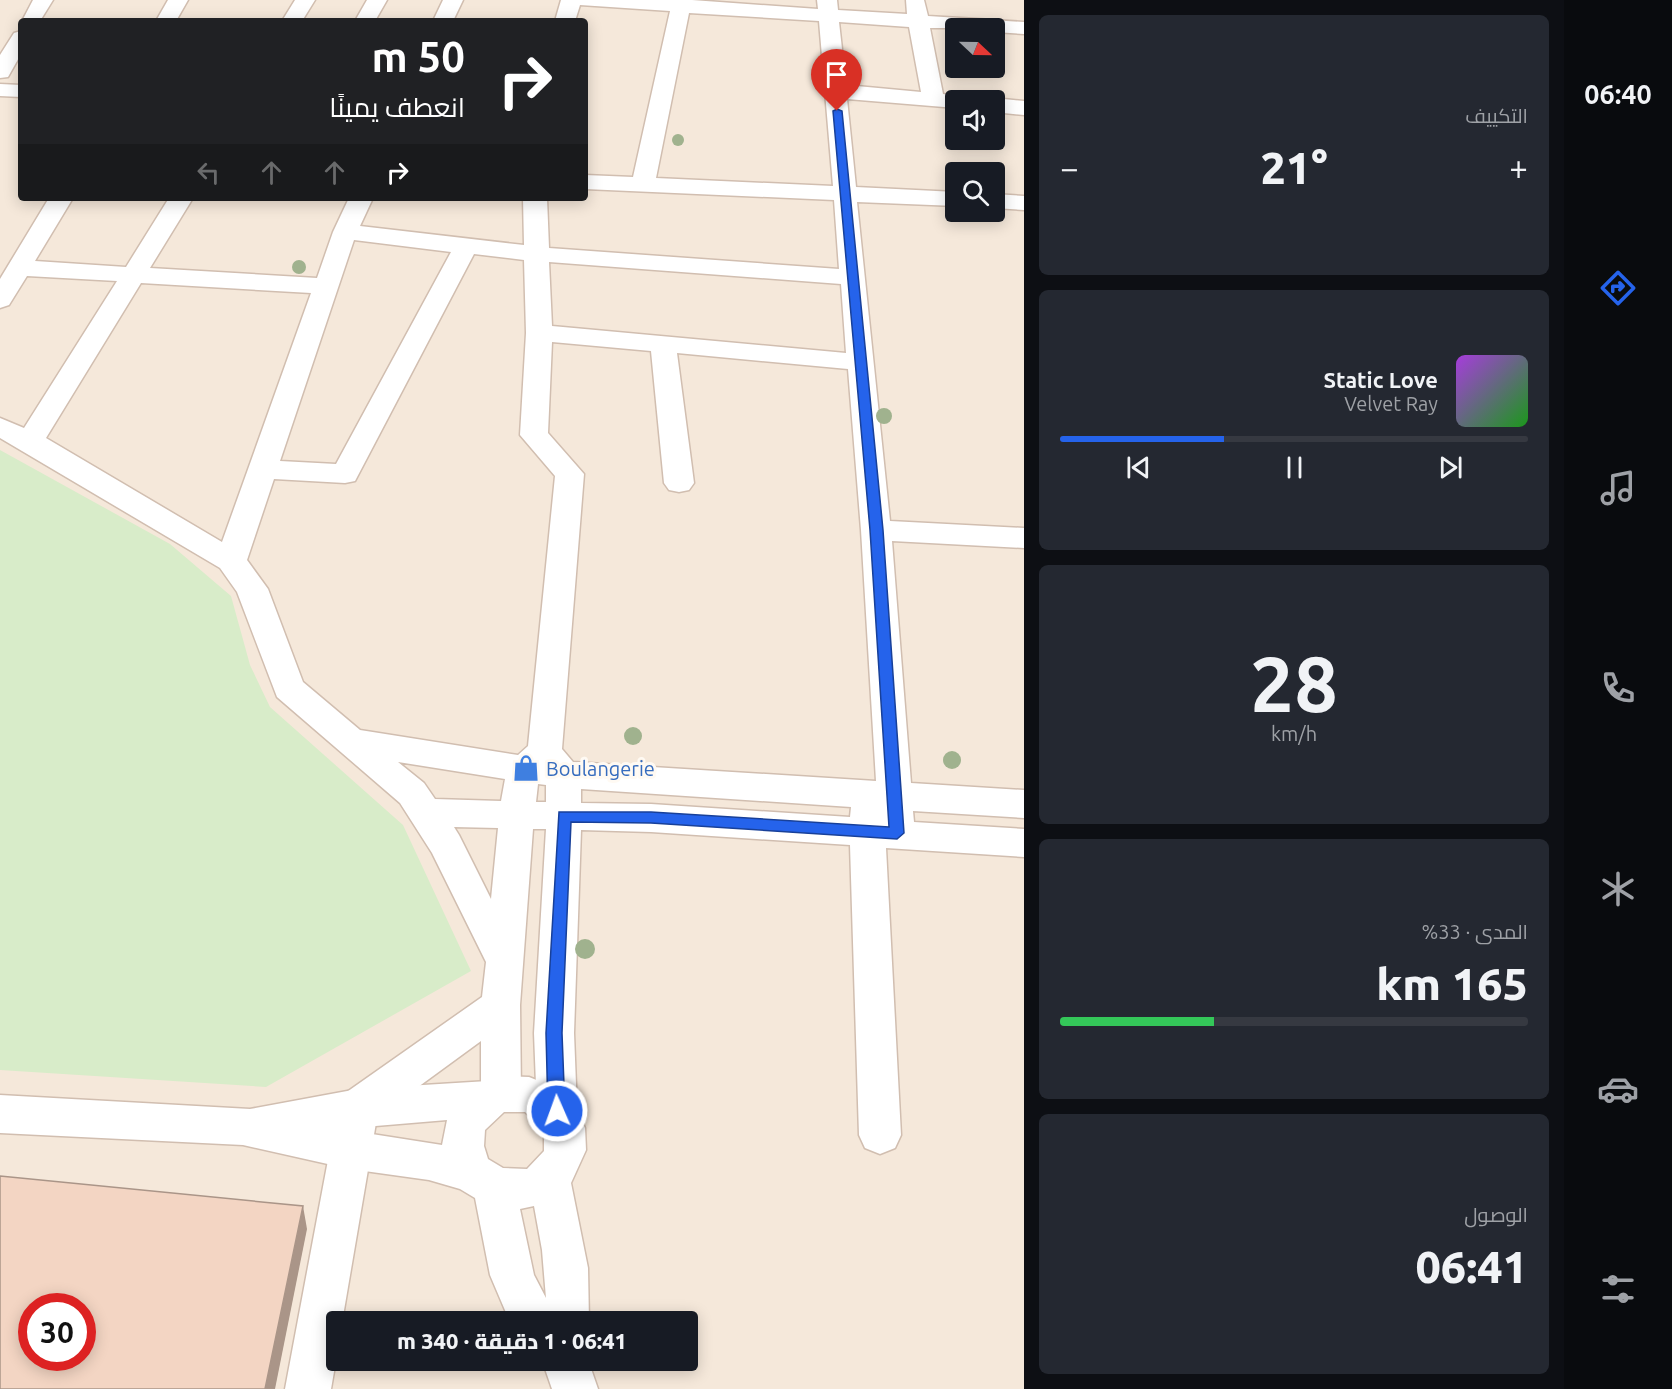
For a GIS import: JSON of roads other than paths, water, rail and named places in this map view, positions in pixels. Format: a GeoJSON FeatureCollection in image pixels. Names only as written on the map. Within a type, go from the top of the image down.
{"type":"FeatureCollection","features":[{"type":"Feature","properties":{"kind":"street"},"geometry":{"type":"LineString","coordinates":[[32,18],[43,0]]}},
{"type":"Feature","properties":{"kind":"street"},"geometry":{"type":"LineString","coordinates":[[168,18],[178,0]]}},
{"type":"Feature","properties":{"kind":"street"},"geometry":{"type":"LineString","coordinates":[[294,18],[305,0]]}},
{"type":"Feature","properties":{"kind":"street"},"geometry":{"type":"LineString","coordinates":[[367,18],[377,0]]}},
{"type":"Feature","properties":{"kind":"street"},"geometry":{"type":"LineString","coordinates":[[444,18],[453,0]]}},
{"type":"Feature","properties":{"kind":"street"},"geometry":{"type":"LineString","coordinates":[[556,0],[561,0]]}},
{"type":"Feature","properties":{"kind":"street"},"geometry":{"type":"LineString","coordinates":[[566,18],[571,0]]}},
{"type":"Feature","properties":{"kind":"street"},"geometry":{"type":"LineString","coordinates":[[585,0],[827,8],[918,21],[1024,28]]}},
{"type":"Feature","properties":{"kind":"street"},"geometry":{"type":"LineString","coordinates":[[915,0],[933,100]]}},
{"type":"Feature","properties":{"kind":"street"},"geometry":{"type":"LineString","coordinates":[[643,184],[682,3]]}},
{"type":"Feature","properties":{"kind":"street"},"geometry":{"type":"LineString","coordinates":[[827,8],[876,530],[882,832],[880,1135]]}},
{"type":"Feature","properties":{"kind":"street"},"geometry":{"type":"LineString","coordinates":[[0,72],[18,42]]}},
{"type":"Feature","properties":{"kind":"street"},"geometry":{"type":"LineString","coordinates":[[0,90],[18,91]]}},
{"type":"Feature","properties":{"kind":"street"},"geometry":{"type":"LineString","coordinates":[[835,91],[945,101]]}},
{"type":"Feature","properties":{"kind":"street"},"geometry":{"type":"LineString","coordinates":[[1005,106],[1024,108]]}},
{"type":"Feature","properties":{"kind":"street"},"geometry":{"type":"LineString","coordinates":[[588,182],[945,199]]}},
{"type":"Feature","properties":{"kind":"street"},"geometry":{"type":"LineString","coordinates":[[0,300],[59,201]]}},
{"type":"Feature","properties":{"kind":"street"},"geometry":{"type":"LineString","coordinates":[[30,441],[180,201]]}},
{"type":"Feature","properties":{"kind":"street"},"geometry":{"type":"LineString","coordinates":[[231,561],[345,232],[360,201]]}},
{"type":"Feature","properties":{"kind":"street"},"geometry":{"type":"LineString","coordinates":[[528,1311],[508,1262],[483,1180],[461,1146],[467,1118],[495,1096],[517,814],[544,765],[570,474],[534,435],[539,333],[535,201]]}},
{"type":"Feature","properties":{"kind":"street"},"geometry":{"type":"LineString","coordinates":[[1005,201],[1024,202]]}},
{"type":"Feature","properties":{"kind":"street"},"geometry":{"type":"LineString","coordinates":[[345,232],[537,254],[852,277]]}},
{"type":"Feature","properties":{"kind":"street"},"geometry":{"type":"LineString","coordinates":[[263,469],[345,474],[466,246]]}},
{"type":"Feature","properties":{"kind":"street"},"geometry":{"type":"LineString","coordinates":[[20,268],[326,286]]}},
{"type":"Feature","properties":{"kind":"street"},"geometry":{"type":"LineString","coordinates":[[539,333],[860,362]]}},
{"type":"Feature","properties":{"kind":"street"},"geometry":{"type":"LineString","coordinates":[[663,344],[679,483]]}},
{"type":"Feature","properties":{"kind":"street"},"geometry":{"type":"LineString","coordinates":[[0,427],[30,441],[231,561],[252,589],[289,689],[347,741],[412,793],[446,845],[504,961]]}},
{"type":"Feature","properties":{"kind":"street"},"geometry":{"type":"LineString","coordinates":[[876,530],[1024,538]]}},
{"type":"Feature","properties":{"kind":"street"},"geometry":{"type":"LineString","coordinates":[[347,741],[544,765],[1024,804]]}},
{"type":"Feature","properties":{"kind":"street"},"geometry":{"type":"LineString","coordinates":[[0,1114],[243,1126],[350,1150],[429,1161],[483,1180],[525,1190],[549,1179],[565,1159],[568,1133],[557,1111],[554,1033],[564,816],[544,765]]}},
{"type":"Feature","properties":{"kind":"street"},"geometry":{"type":"LineString","coordinates":[[425,813],[651,818],[1024,843]]}},
{"type":"Feature","properties":{"kind":"street"},"geometry":{"type":"LineString","coordinates":[[308,1389],[358,1107],[501,1005]]}},
{"type":"Feature","properties":{"kind":"street"},"geometry":{"type":"LineString","coordinates":[[243,1126],[358,1107],[495,1096],[532,1095],[557,1111]]}},
{"type":"Feature","properties":{"kind":"street"},"geometry":{"type":"LineString","coordinates":[[549,1179],[564,1255],[568,1311]]}},
{"type":"Feature","properties":{"kind":"street"},"geometry":{"type":"LineString","coordinates":[[569,1371],[575,1389]]}},
{"type":"Feature","properties":{"kind":"place","name":"Boulangerie"},"geometry":{"type":"Point","coordinates":[526,768]}}]}
